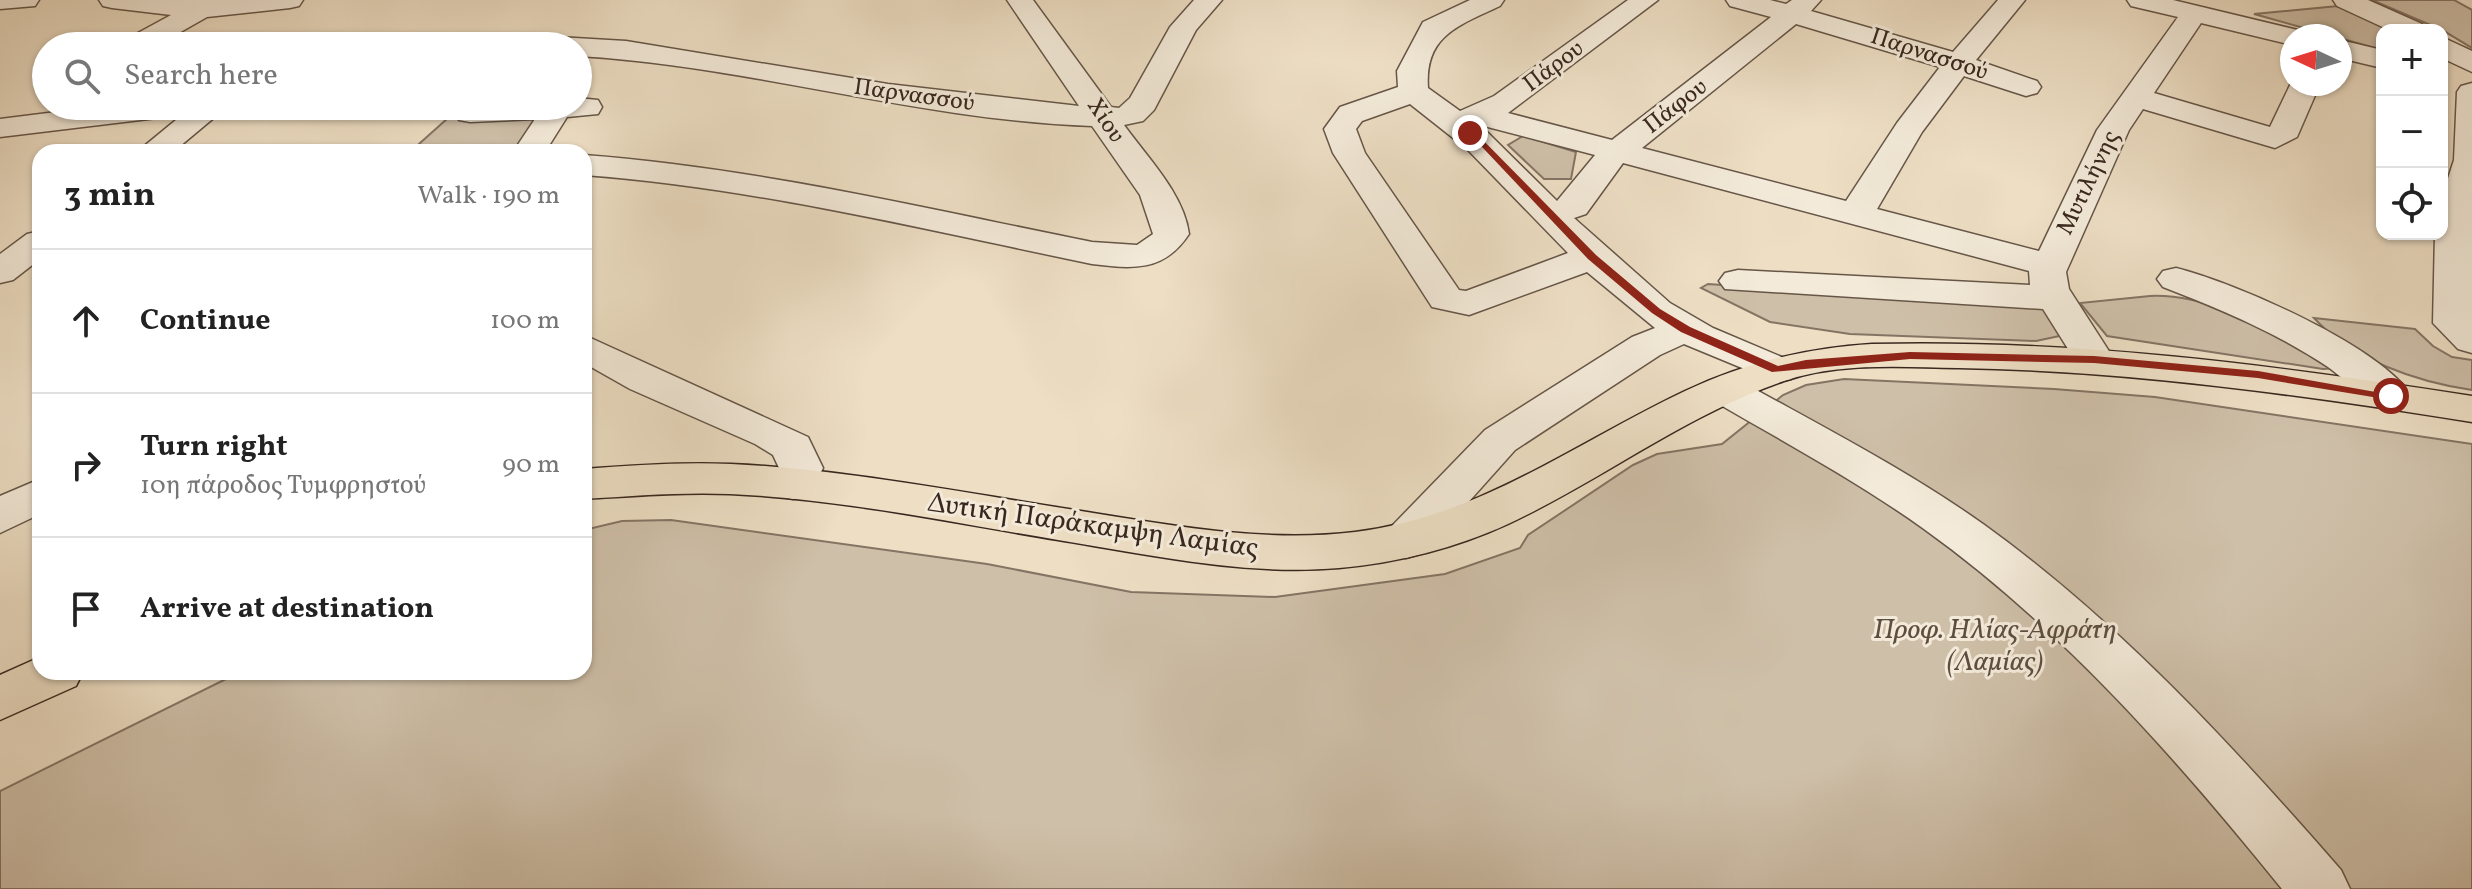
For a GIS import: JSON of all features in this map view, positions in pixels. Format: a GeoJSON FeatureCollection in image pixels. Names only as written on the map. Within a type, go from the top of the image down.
{"type":"FeatureCollection","features":[{"type":"Feature","properties":{"kind":"main road","name":"Δυτική Παράκαμψη Λαμίας"},"geometry":{"type":"LineString","coordinates":[[592,484],[693,478],[793,484],[1246,550],[1338,551],[1406,541],[1490,514],[1666,418],[1776,370],[1806,364],[1910,355],[2094,359],[2258,375],[2472,409]]}},
{"type":"Feature","properties":{"kind":"main road"},"geometry":{"type":"LineString","coordinates":[[0,699],[40,680]]}},
{"type":"Feature","properties":{"kind":"street"},"geometry":{"type":"LineString","coordinates":[[0,1],[26,0]]}},
{"type":"Feature","properties":{"kind":"street"},"geometry":{"type":"LineString","coordinates":[[112,0],[200,10],[284,1]]}},
{"type":"Feature","properties":{"kind":"street","name":"Χίου"},"geometry":{"type":"LineString","coordinates":[[592,166],[674,172],[757,185],[1092,253],[1138,256],[1164,247],[1171,234],[1165,210],[1020,0]]}},
{"type":"Feature","properties":{"kind":"street","name":"Παρνασσού"},"geometry":{"type":"LineString","coordinates":[[592,47],[888,93],[1101,118],[1125,116],[1139,108],[1184,27],[1209,0]]}},
{"type":"Feature","properties":{"kind":"street"},"geometry":{"type":"LineString","coordinates":[[1413,92],[1412,71],[1433,28],[1491,0]]}},
{"type":"Feature","properties":{"kind":"street","name":"Πάρου"},"geometry":{"type":"LineString","coordinates":[[1468,118],[1505,103],[1645,0]]}},
{"type":"Feature","properties":{"kind":"street","name":"Παρνασσού"},"geometry":{"type":"LineString","coordinates":[[1739,0],[1799,7],[2026,87]]}},
{"type":"Feature","properties":{"kind":"street"},"geometry":{"type":"LineString","coordinates":[[1856,215],[1899,144],[2012,0]]}},
{"type":"Feature","properties":{"kind":"street"},"geometry":{"type":"LineString","coordinates":[[2140,0],[2280,34]]}},
{"type":"Feature","properties":{"kind":"street"},"geometry":{"type":"LineString","coordinates":[[2346,0],[2399,24]]}},
{"type":"Feature","properties":{"kind":"street","name":"Πάφου"},"geometry":{"type":"LineString","coordinates":[[1550,215],[1574,207],[1618,151],[1726,69],[1799,7]]}},
{"type":"Feature","properties":{"kind":"street"},"geometry":{"type":"LineString","coordinates":[[160,32],[200,10]]}},
{"type":"Feature","properties":{"kind":"street","name":"Μυτιλήνης"},"geometry":{"type":"LineString","coordinates":[[2052,282],[2113,130],[2194,14]]}},
{"type":"Feature","properties":{"kind":"street"},"geometry":{"type":"LineString","coordinates":[[592,65],[603,47]]}},
{"type":"Feature","properties":{"kind":"street"},"geometry":{"type":"LineString","coordinates":[[2352,52],[2376,58]]}},
{"type":"Feature","properties":{"kind":"street"},"geometry":{"type":"LineString","coordinates":[[1592,257],[1469,303],[1446,299],[1349,153],[1340,129],[1351,114],[1413,92],[1468,118],[1618,151],[1856,215],[2052,282],[2094,359]]}},
{"type":"Feature","properties":{"kind":"street"},"geometry":{"type":"LineString","coordinates":[[2472,92],[2470,160],[2453,218],[2452,274],[2453,323],[2472,341]]}},
{"type":"Feature","properties":{"kind":"street"},"geometry":{"type":"LineString","coordinates":[[2136,97],[2275,138],[2286,130],[2300,96]]}},
{"type":"Feature","properties":{"kind":"street"},"geometry":{"type":"LineString","coordinates":[[0,125],[32,105]]}},
{"type":"Feature","properties":{"kind":"street"},"geometry":{"type":"LineString","coordinates":[[1468,118],[1550,215],[1592,257],[1656,311],[1685,329],[1776,370]]}},
{"type":"Feature","properties":{"kind":"street"},"geometry":{"type":"LineString","coordinates":[[0,125],[47,120]]}},
{"type":"Feature","properties":{"kind":"street"},"geometry":{"type":"LineString","coordinates":[[163,144],[195,120]]}},
{"type":"Feature","properties":{"kind":"street"},"geometry":{"type":"LineString","coordinates":[[535,144],[554,120]]}},
{"type":"Feature","properties":{"kind":"street"},"geometry":{"type":"LineString","coordinates":[[0,272],[32,248]]}},
{"type":"Feature","properties":{"kind":"street"},"geometry":{"type":"LineString","coordinates":[[2176,279],[2279,320],[2327,346],[2391,396]]}},
{"type":"Feature","properties":{"kind":"street"},"geometry":{"type":"LineString","coordinates":[[1738,281],[1972,291],[2052,282]]}},
{"type":"Feature","properties":{"kind":"street"},"geometry":{"type":"LineString","coordinates":[[1406,541],[1459,480],[1500,440],[1646,346],[1685,329]]}},
{"type":"Feature","properties":{"kind":"street"},"geometry":{"type":"LineString","coordinates":[[592,351],[645,380],[756,427],[792,447],[801,468],[793,484]]}},
{"type":"Feature","properties":{"kind":"street"},"geometry":{"type":"LineString","coordinates":[[1727,391],[1896,486],[1969,538],[2043,598],[2249,805],[2319,889]]}},
{"type":"Feature","properties":{"kind":"street"},"geometry":{"type":"LineString","coordinates":[[0,517],[32,499]]}},
{"type":"Feature","properties":{"kind":"green space"},"geometry":{"type":"Polygon","coordinates":[[[2372,0],[2454,0],[2472,10],[2472,48],[2448,34],[2448,24],[2428,24],[2372,0]]]}},
{"type":"Feature","properties":{"kind":"green space"},"geometry":{"type":"Polygon","coordinates":[[[2338,6],[2378,24],[2376,48],[2352,42],[2352,24],[2290,24],[2254,14],[2338,6]]]}},
{"type":"Feature","properties":{"kind":"green space"},"geometry":{"type":"Polygon","coordinates":[[[446,120],[541,120],[525,144],[419,144],[446,120]]]}},
{"type":"Feature","properties":{"kind":"green space"},"geometry":{"type":"Polygon","coordinates":[[[1523,136],[1576,152],[1571,179],[1544,179],[1508,145],[1523,136]]]}},
{"type":"Feature","properties":{"kind":"green space"},"geometry":{"type":"Polygon","coordinates":[[[1708,284],[2047,308],[2064,335],[2036,341],[1850,334],[1770,322],[1701,288],[1708,284]]]}},
{"type":"Feature","properties":{"kind":"green space"},"geometry":{"type":"Polygon","coordinates":[[[2150,296],[2175,297],[2224,310],[2271,331],[2339,368],[2323,369],[2107,336],[2080,303],[2150,296]]]}},
{"type":"Feature","properties":{"kind":"green space"},"geometry":{"type":"Polygon","coordinates":[[[2314,318],[2415,329],[2433,346],[2452,357],[2472,360],[2472,390],[2429,381],[2387,367],[2347,346],[2314,318]]]}},
{"type":"Feature","properties":{"kind":"green space","name":"Προφ. Ηλίας-Αφράτη (Λαμίας)"},"geometry":{"type":"Polygon","coordinates":[[[1844,379],[2155,397],[2472,444],[2472,889],[0,889],[0,791],[224,680],[592,680],[592,528],[622,521],[671,520],[987,564],[1131,592],[1275,597],[1445,574],[1520,548],[1528,535],[1633,465],[1657,454],[1722,444],[1783,395],[1806,385],[1844,379]]]}},
{"type":"Feature","properties":{"kind":"route"},"geometry":{"type":"LineString","coordinates":[[1470,133],[1592,257],[1656,311],[1685,329],[1776,370],[1845,359],[1910,355],[2094,359],[2258,375],[2391,396]]}}]}
